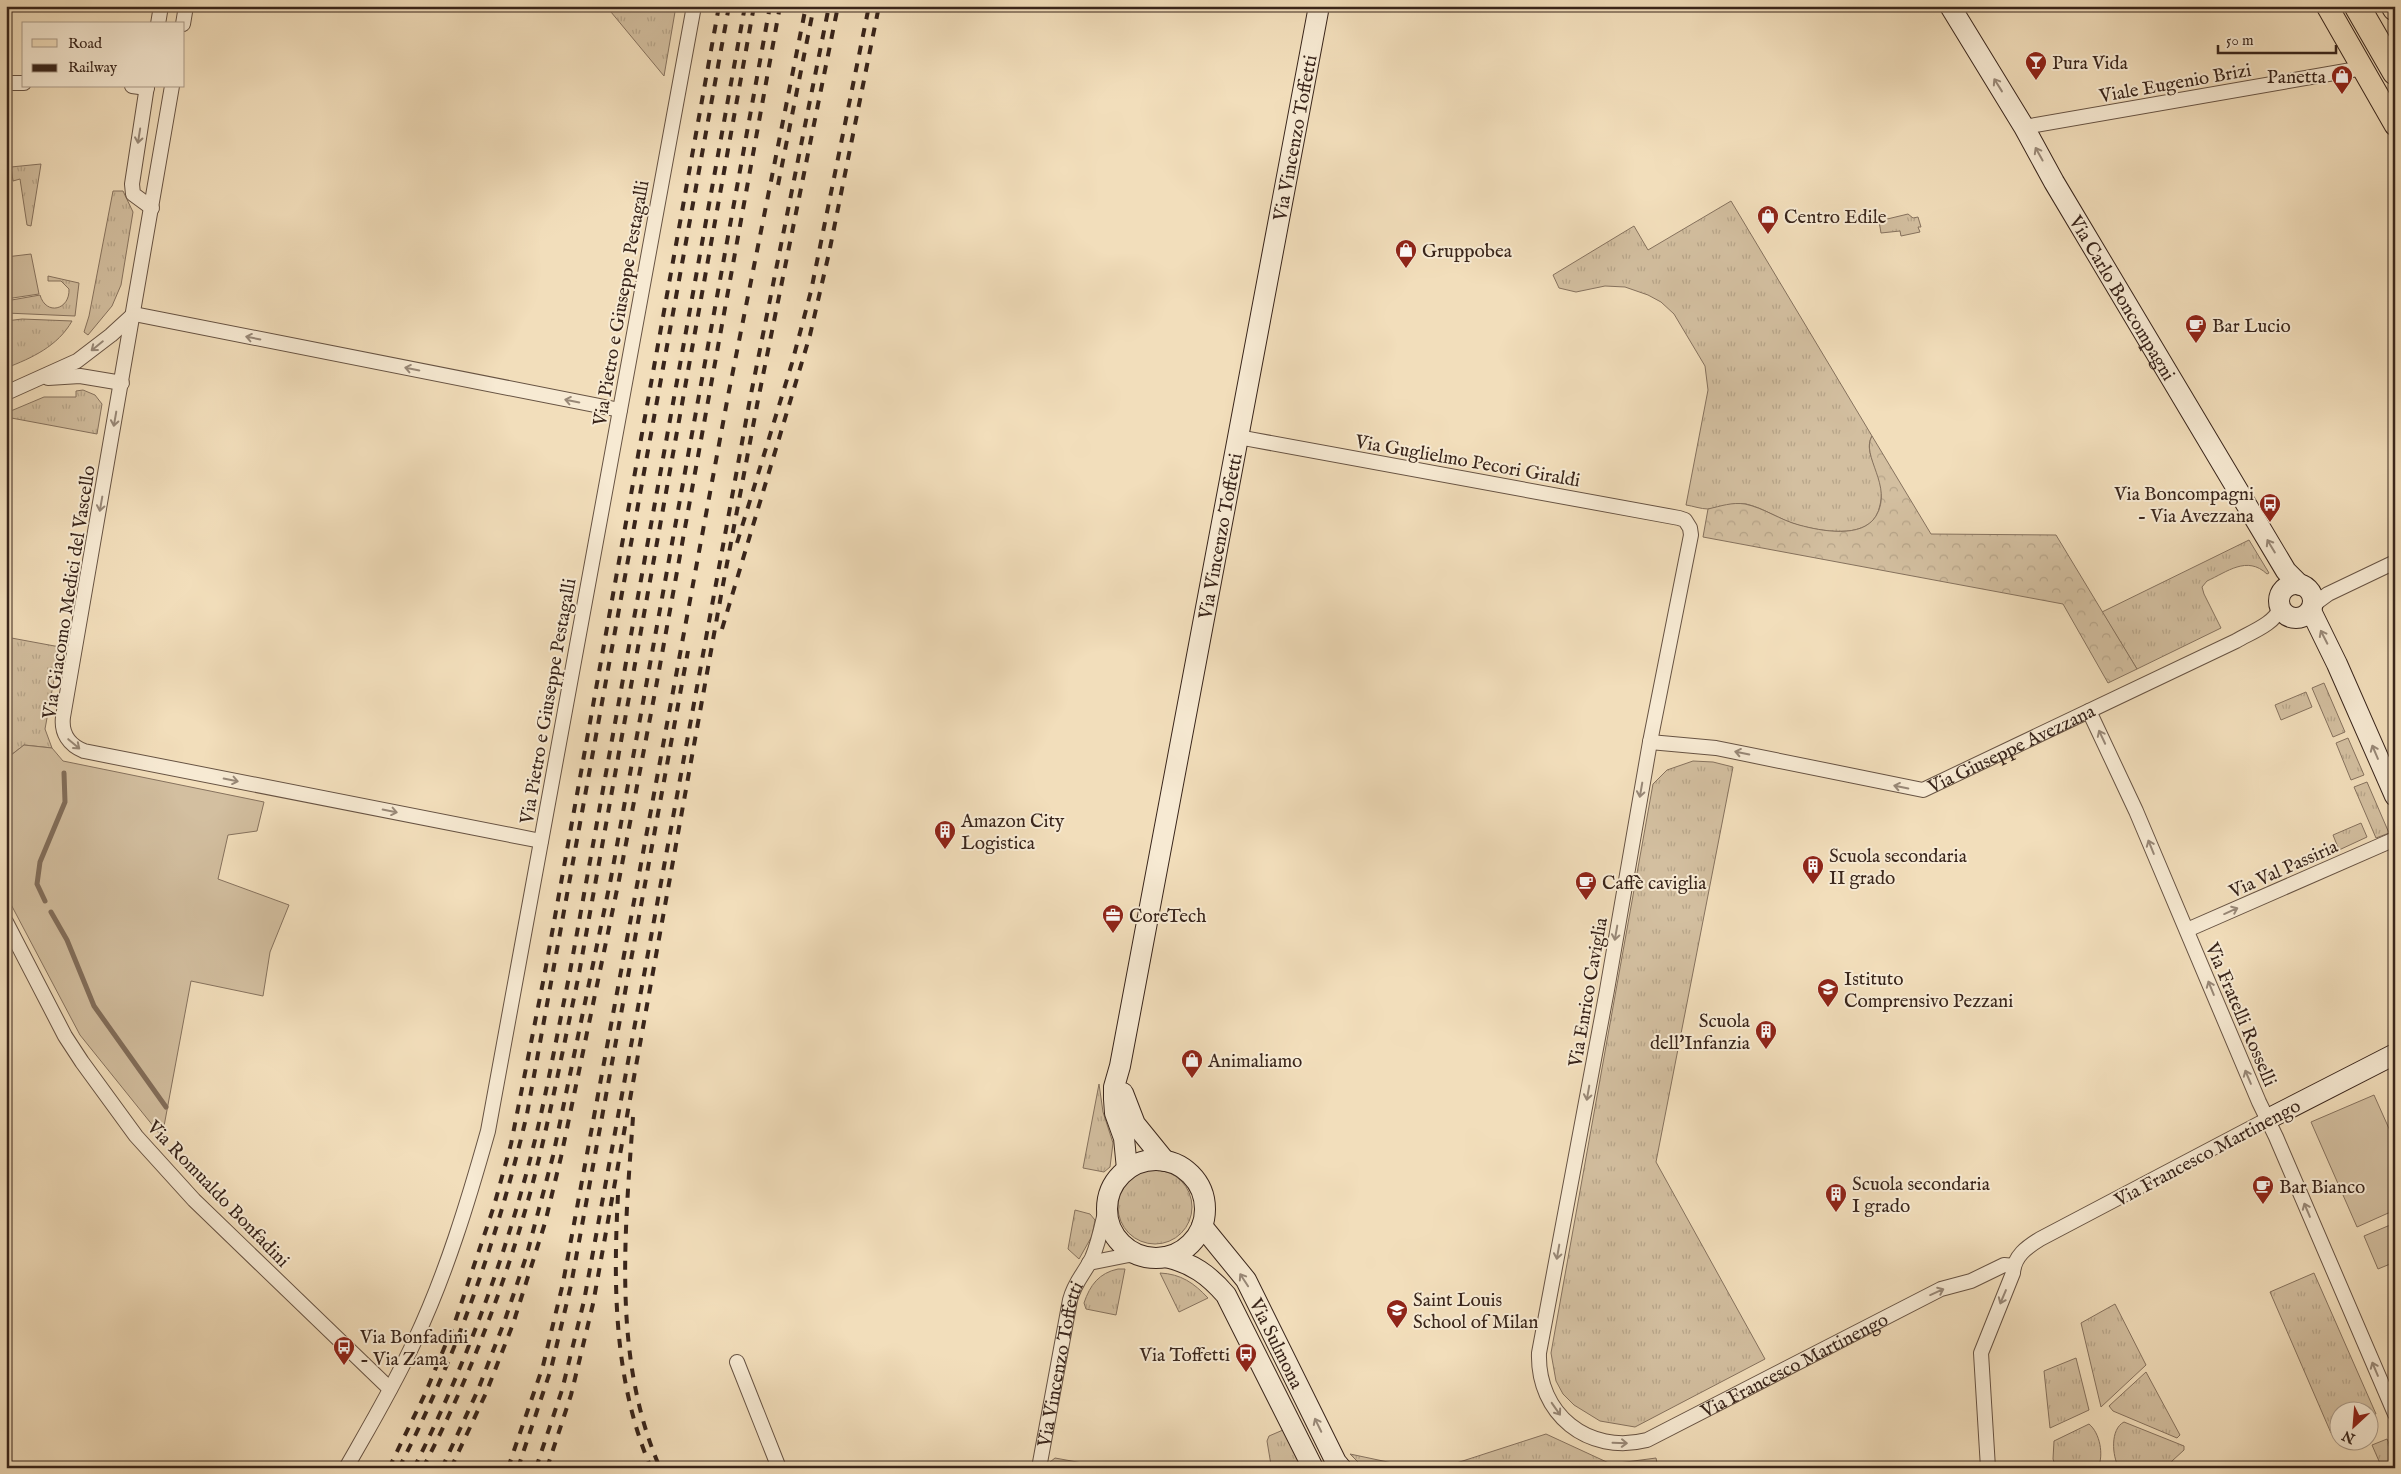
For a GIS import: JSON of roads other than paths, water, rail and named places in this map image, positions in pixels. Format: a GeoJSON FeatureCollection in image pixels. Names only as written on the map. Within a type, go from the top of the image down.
{"type":"FeatureCollection","features":[{"type":"Feature","properties":{"kind":"highway"},"geometry":{"type":"LineString","coordinates":[[2357,6],[2395,72]]}},
{"type":"Feature","properties":{"kind":"main road"},"geometry":{"type":"LineString","coordinates":[[2327,6],[2395,125]]}},
{"type":"Feature","properties":{"kind":"street"},"geometry":{"type":"LineString","coordinates":[[158,22],[161,6]]}},
{"type":"Feature","properties":{"kind":"street"},"geometry":{"type":"LineString","coordinates":[[183,22],[186,6]]}},
{"type":"Feature","properties":{"kind":"street","name":"Via Pietro e Giuseppe Pestagalli"},"geometry":{"type":"LineString","coordinates":[[346,1468],[390,1389],[430,1305],[473,1184],[485,1140],[694,6]]}},
{"type":"Feature","properties":{"kind":"street","name":"Via Vincenzo Toffetti"},"geometry":{"type":"LineString","coordinates":[[1127,1169],[1124,1138],[1115,1113],[1114,1087],[1120,1066],[1318,6]]}},
{"type":"Feature","properties":{"kind":"street","name":"Via Carlo Boncompagni"},"geometry":{"type":"LineString","coordinates":[[1950,6],[2024,127],[2054,182],[2286,571],[2312,598],[2337,664],[2395,796]]}},
{"type":"Feature","properties":{"kind":"street","name":"Viale Eugenio Brizi"},"geometry":{"type":"LineString","coordinates":[[2024,127],[2363,68]]}},
{"type":"Feature","properties":{"kind":"street"},"geometry":{"type":"LineString","coordinates":[[6,84],[22,83]]}},
{"type":"Feature","properties":{"kind":"street"},"geometry":{"type":"LineString","coordinates":[[147,88],[132,184],[133,194],[152,208]]}},
{"type":"Feature","properties":{"kind":"street","name":"Via Giacomo Medici del Vascello"},"geometry":{"type":"LineString","coordinates":[[172,88],[63,717],[63,728],[68,740],[84,751],[541,841]]}},
{"type":"Feature","properties":{"kind":"street"},"geometry":{"type":"LineString","coordinates":[[6,393],[40,379],[84,356],[134,314],[620,410]]}},
{"type":"Feature","properties":{"kind":"street"},"geometry":{"type":"LineString","coordinates":[[40,379],[80,376],[122,383]]}},
{"type":"Feature","properties":{"kind":"street","name":"Via Guglielmo Pecori Giraldi"},"geometry":{"type":"LineString","coordinates":[[1238,437],[1679,518],[1688,523]]}},
{"type":"Feature","properties":{"kind":"street","name":"Via Enrico Caviglia"},"geometry":{"type":"LineString","coordinates":[[1574,1428],[1564,1420],[1548,1398],[1542,1382],[1539,1353],[1650,742],[1691,535],[1688,523]]}},
{"type":"Feature","properties":{"kind":"street","name":"Via Giuseppe Avezzana"},"geometry":{"type":"LineString","coordinates":[[1650,742],[1716,748],[1923,790],[2227,645],[2279,616],[2298,619],[2312,598],[2395,562]]}},
{"type":"Feature","properties":{"kind":"street","name":"Via Giuseppe Avezzana"},"geometry":{"type":"LineString","coordinates":[[2279,616],[2279,599],[2282,591],[2292,584],[2312,598]]}},
{"type":"Feature","properties":{"kind":"street","name":"Via Fratelli Rosselli"},"geometry":{"type":"LineString","coordinates":[[2089,712],[2136,811],[2255,1094],[2268,1119],[2395,1414]]}},
{"type":"Feature","properties":{"kind":"street","name":"Via Val Passiria"},"geometry":{"type":"LineString","coordinates":[[2187,930],[2395,839]]}},
{"type":"Feature","properties":{"kind":"street","name":"Via Romualdo Bonfadini"},"geometry":{"type":"LineString","coordinates":[[6,922],[69,1043],[136,1136],[194,1200],[390,1389]]}},
{"type":"Feature","properties":{"kind":"street","name":"Via Francesco Martinengo"},"geometry":{"type":"LineString","coordinates":[[1574,1428],[1608,1443],[1623,1444],[1647,1440],[1941,1289],[1971,1281],[2004,1265],[2014,1266],[2021,1252],[2040,1239],[2395,1054]]}},
{"type":"Feature","properties":{"kind":"street","name":"Via Vincenzo Toffetti"},"geometry":{"type":"LineString","coordinates":[[1120,1066],[1123,1096],[1128,1112],[1144,1136],[1165,1161]]}},
{"type":"Feature","properties":{"kind":"street","name":"Via Vincenzo Toffetti"},"geometry":{"type":"LineString","coordinates":[[1039,1468],[1070,1300],[1077,1280],[1089,1263],[1097,1245],[1113,1184],[1127,1169],[1144,1161],[1165,1161],[1185,1169],[1199,1185],[1205,1202],[1202,1226],[1190,1245],[1178,1253],[1166,1257],[1151,1258],[1129,1255],[1089,1263]]}},
{"type":"Feature","properties":{"kind":"street"},"geometry":{"type":"LineString","coordinates":[[1106,1208],[1108,1220],[1115,1237],[1125,1248],[1139,1256]]}},
{"type":"Feature","properties":{"kind":"street","name":"Via Sulmona"},"geometry":{"type":"LineString","coordinates":[[1202,1226],[1246,1280],[1336,1462],[1341,1468]]}},
{"type":"Feature","properties":{"kind":"street","name":"Via Sulmona"},"geometry":{"type":"LineString","coordinates":[[1166,1257],[1182,1260],[1206,1274],[1226,1295],[1313,1468]]}},
{"type":"Feature","properties":{"kind":"street"},"geometry":{"type":"LineString","coordinates":[[1988,1468],[1981,1353],[2014,1273],[2014,1266]]}},
{"type":"Feature","properties":{"kind":"street"},"geometry":{"type":"LineString","coordinates":[[737,1362],[779,1468]]}},
{"type":"Feature","properties":{"kind":"waterway"},"geometry":{"type":"LineString","coordinates":[[45,901],[37,884],[40,862],[65,802],[64,773]]}},
{"type":"Feature","properties":{"kind":"waterway"},"geometry":{"type":"LineString","coordinates":[[51,912],[67,940],[94,1006],[166,1107]]}},
{"type":"Feature","properties":{"kind":"railway"},"geometry":{"type":"LineString","coordinates":[[389,1468],[425,1394],[455,1322],[494,1206],[511,1144],[545,972],[719,6]]}},
{"type":"Feature","properties":{"kind":"railway"},"geometry":{"type":"LineString","coordinates":[[399,1468],[439,1382],[474,1295],[503,1205],[527,1114],[729,6]]}},
{"type":"Feature","properties":{"kind":"railway"},"geometry":{"type":"LineString","coordinates":[[414,1468],[450,1391],[482,1311],[510,1230],[538,1127],[569,977],[745,6]]}},
{"type":"Feature","properties":{"kind":"railway"},"geometry":{"type":"LineString","coordinates":[[423,1468],[456,1400],[485,1330],[522,1222],[545,1135],[578,979],[754,6]]}},
{"type":"Feature","properties":{"kind":"railway"},"geometry":{"type":"LineString","coordinates":[[442,1468],[478,1390],[505,1320],[527,1254],[553,1156],[611,878],[770,6]]}},
{"type":"Feature","properties":{"kind":"railway"},"geometry":{"type":"LineString","coordinates":[[451,1468],[486,1393],[513,1324],[545,1223],[561,1157],[619,880],[656,687],[780,6]]}},
{"type":"Feature","properties":{"kind":"railway"},"geometry":{"type":"LineString","coordinates":[[508,1468],[543,1366],[563,1283],[728,396],[806,6]]}},
{"type":"Feature","properties":{"kind":"railway"},"geometry":{"type":"LineString","coordinates":[[778,185],[814,6]]}},
{"type":"Feature","properties":{"kind":"railway"},"geometry":{"type":"LineString","coordinates":[[536,1468],[562,1390],[584,1301],[750,399],[829,6]]}},
{"type":"Feature","properties":{"kind":"railway"},"geometry":{"type":"LineString","coordinates":[[547,1468],[571,1395],[593,1304],[722,590],[758,400],[838,6]]}},
{"type":"Feature","properties":{"kind":"railway"},"geometry":{"type":"LineString","coordinates":[[737,543],[792,363],[811,291],[869,6]]}},
{"type":"Feature","properties":{"kind":"railway"},"geometry":{"type":"LineString","coordinates":[[722,629],[810,335],[829,253],[879,6]]}},
{"type":"Feature","properties":{"kind":"railway"},"geometry":{"type":"LineString","coordinates":[[518,1468],[551,1369],[571,1285],[688,651]]}},
{"type":"Feature","properties":{"kind":"railway"},"geometry":{"type":"LineString","coordinates":[[633,1117],[625,1250],[628,1339],[634,1383],[645,1426],[660,1468]]}},
{"type":"Feature","properties":{"kind":"railway"},"geometry":{"type":"LineString","coordinates":[[618,1195],[616,1299],[623,1368],[639,1435],[651,1468]]}},
{"type":"Feature","properties":{"kind":"place","name":"Pura Vida"},"geometry":{"type":"Point","coordinates":[2036,81]}},
{"type":"Feature","properties":{"kind":"place","name":"Panetta"},"geometry":{"type":"Point","coordinates":[2342,95]}},
{"type":"Feature","properties":{"kind":"place","name":"Centro Edile"},"geometry":{"type":"Point","coordinates":[1768,235]}},
{"type":"Feature","properties":{"kind":"place","name":"Gruppobea"},"geometry":{"type":"Point","coordinates":[1406,269]}},
{"type":"Feature","properties":{"kind":"place","name":"Bar Lucio"},"geometry":{"type":"Point","coordinates":[2196,344]}},
{"type":"Feature","properties":{"kind":"place","name":"Via Boncompagni - Via Avezzana"},"geometry":{"type":"Point","coordinates":[2270,523]}},
{"type":"Feature","properties":{"kind":"place","name":"Amazon City Logistica"},"geometry":{"type":"Point","coordinates":[945,850]}},
{"type":"Feature","properties":{"kind":"place","name":"Scuola secondaria II grado"},"geometry":{"type":"Point","coordinates":[1813,885]}},
{"type":"Feature","properties":{"kind":"place","name":"Caffè caviglia"},"geometry":{"type":"Point","coordinates":[1586,901]}},
{"type":"Feature","properties":{"kind":"place","name":"CoreTech"},"geometry":{"type":"Point","coordinates":[1113,934]}},
{"type":"Feature","properties":{"kind":"place","name":"Istituto Comprensivo Pezzani"},"geometry":{"type":"Point","coordinates":[1828,1008]}},
{"type":"Feature","properties":{"kind":"place","name":"Scuola dell'Infanzia"},"geometry":{"type":"Point","coordinates":[1766,1050]}},
{"type":"Feature","properties":{"kind":"place","name":"Animaliamo"},"geometry":{"type":"Point","coordinates":[1192,1079]}},
{"type":"Feature","properties":{"kind":"place","name":"Bar Bianco"},"geometry":{"type":"Point","coordinates":[2263,1205]}},
{"type":"Feature","properties":{"kind":"place","name":"Scuola secondaria I grado"},"geometry":{"type":"Point","coordinates":[1836,1213]}},
{"type":"Feature","properties":{"kind":"place","name":"Saint Louis School of Milan"},"geometry":{"type":"Point","coordinates":[1397,1329]}},
{"type":"Feature","properties":{"kind":"place","name":"Via Bonfadini - Via Zama"},"geometry":{"type":"Point","coordinates":[344,1366]}},
{"type":"Feature","properties":{"kind":"place","name":"Via Toffetti"},"geometry":{"type":"Point","coordinates":[1246,1373]}}]}
